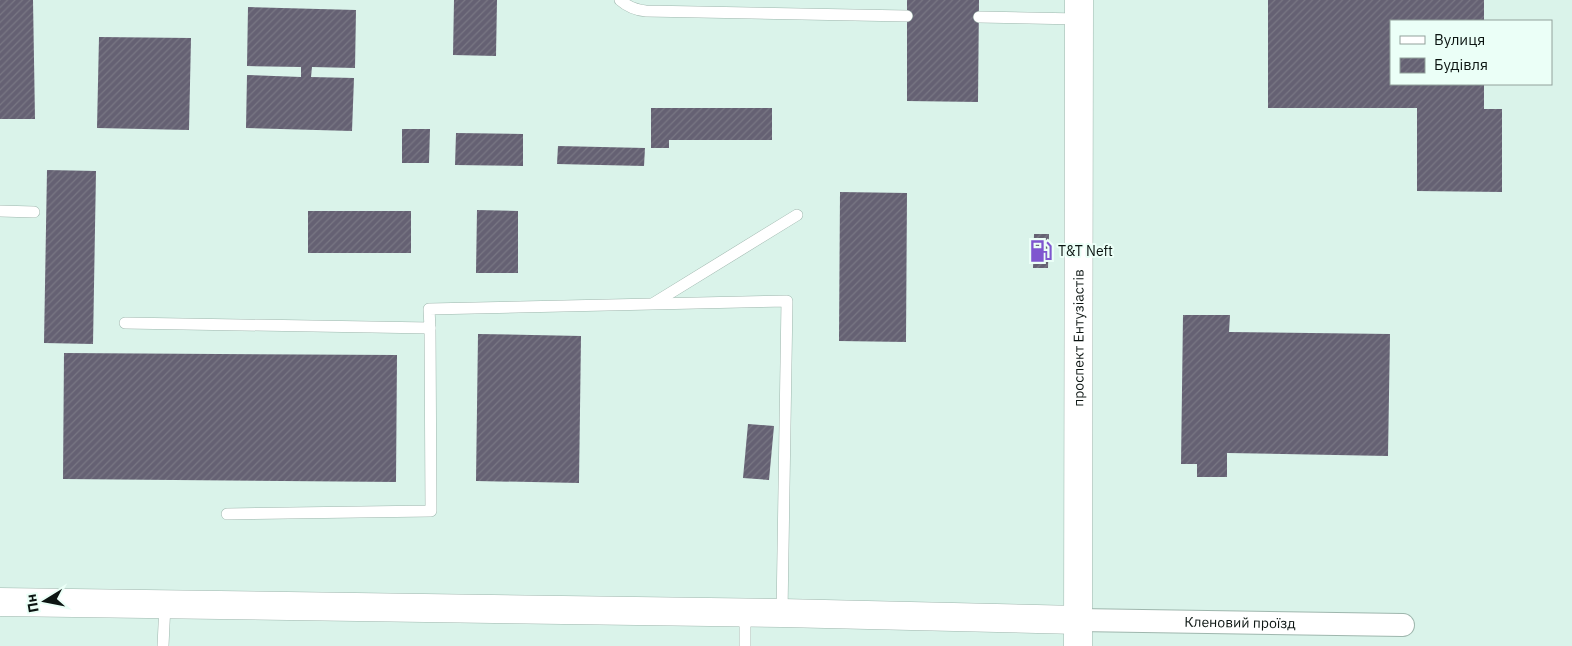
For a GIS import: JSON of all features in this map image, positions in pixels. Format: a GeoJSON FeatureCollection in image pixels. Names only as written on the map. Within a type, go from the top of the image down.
{"type":"FeatureCollection","features":[{"type":"Feature","properties":{"kind":"street","name":"проспект Ентузіастів"},"geometry":{"type":"LineString","coordinates":[[1078,633],[1079,10]]}},
{"type":"Feature","properties":{"kind":"street"},"geometry":{"type":"LineString","coordinates":[[0,602],[782,613],[1078,633]]}},
{"type":"Feature","properties":{"kind":"street","name":"Кленовий проїзд"},"geometry":{"type":"LineString","coordinates":[[1078,633],[1402,625]]}},
{"type":"Feature","properties":{"kind":"lane"},"geometry":{"type":"LineString","coordinates":[[620,0],[626,6],[646,11],[907,16]]}},
{"type":"Feature","properties":{"kind":"lane"},"geometry":{"type":"LineString","coordinates":[[979,17],[1079,10]]}},
{"type":"Feature","properties":{"kind":"lane"},"geometry":{"type":"LineString","coordinates":[[0,211],[34,212]]}},
{"type":"Feature","properties":{"kind":"lane"},"geometry":{"type":"LineString","coordinates":[[652,304],[797,215]]}},
{"type":"Feature","properties":{"kind":"lane"},"geometry":{"type":"LineString","coordinates":[[227,514],[431,511],[429,309],[787,301],[782,613]]}},
{"type":"Feature","properties":{"kind":"lane"},"geometry":{"type":"LineString","coordinates":[[125,323],[430,328]]}},
{"type":"Feature","properties":{"kind":"lane"},"geometry":{"type":"LineString","coordinates":[[164,646],[165,604]]}},
{"type":"Feature","properties":{"kind":"lane"},"geometry":{"type":"LineString","coordinates":[[744,613],[744,646]]}},
{"type":"Feature","properties":{"kind":"building"},"geometry":{"type":"Polygon","coordinates":[[[0,0],[33,0],[35,119],[0,119],[0,0]]]}},
{"type":"Feature","properties":{"kind":"building"},"geometry":{"type":"Polygon","coordinates":[[[454,0],[497,0],[496,56],[453,55],[454,0]]]}},
{"type":"Feature","properties":{"kind":"building"},"geometry":{"type":"Polygon","coordinates":[[[907,0],[979,0],[978,102],[907,101],[907,0]]]}},
{"type":"Feature","properties":{"kind":"building"},"geometry":{"type":"Polygon","coordinates":[[[1268,0],[1484,0],[1484,20],[1390,20],[1390,85],[1484,85],[1484,109],[1502,109],[1502,192],[1417,191],[1417,108],[1268,108],[1268,0]]]}},
{"type":"Feature","properties":{"kind":"building"},"geometry":{"type":"Polygon","coordinates":[[[248,7],[356,10],[355,68],[312,67],[311,77],[354,78],[352,131],[246,128],[247,75],[301,77],[301,67],[247,66],[248,7]]]}},
{"type":"Feature","properties":{"kind":"building"},"geometry":{"type":"Polygon","coordinates":[[[99,37],[191,38],[189,130],[97,128],[99,37]]]}},
{"type":"Feature","properties":{"kind":"building"},"geometry":{"type":"Polygon","coordinates":[[[651,108],[772,108],[772,140],[669,140],[669,148],[651,148],[651,108]]]}},
{"type":"Feature","properties":{"kind":"building"},"geometry":{"type":"Polygon","coordinates":[[[402,129],[430,129],[429,163],[402,163],[402,129]]]}},
{"type":"Feature","properties":{"kind":"building"},"geometry":{"type":"Polygon","coordinates":[[[456,133],[523,134],[523,166],[455,165],[456,133]]]}},
{"type":"Feature","properties":{"kind":"building"},"geometry":{"type":"Polygon","coordinates":[[[558,146],[645,148],[644,166],[557,164],[558,146]]]}},
{"type":"Feature","properties":{"kind":"building"},"geometry":{"type":"Polygon","coordinates":[[[47,170],[96,171],[93,344],[44,343],[47,170]]]}},
{"type":"Feature","properties":{"kind":"building"},"geometry":{"type":"Polygon","coordinates":[[[840,192],[907,193],[906,342],[839,341],[840,192]]]}},
{"type":"Feature","properties":{"kind":"building"},"geometry":{"type":"Polygon","coordinates":[[[477,210],[518,211],[518,273],[476,273],[477,210]]]}},
{"type":"Feature","properties":{"kind":"building"},"geometry":{"type":"Polygon","coordinates":[[[308,211],[411,211],[411,253],[308,253],[308,211]]]}},
{"type":"Feature","properties":{"kind":"building","name":"T&T Neft"},"geometry":{"type":"Polygon","coordinates":[[[1034,234],[1049,234],[1048,268],[1033,268],[1034,234]]]}},
{"type":"Feature","properties":{"kind":"building"},"geometry":{"type":"Polygon","coordinates":[[[1183,315],[1230,315],[1229,332],[1390,334],[1388,456],[1227,453],[1227,477],[1197,477],[1197,464],[1181,464],[1183,315]]]}},
{"type":"Feature","properties":{"kind":"building"},"geometry":{"type":"Polygon","coordinates":[[[478,334],[581,336],[579,483],[476,481],[478,334]]]}},
{"type":"Feature","properties":{"kind":"building"},"geometry":{"type":"Polygon","coordinates":[[[64,353],[397,355],[396,482],[63,479],[64,353]]]}},
{"type":"Feature","properties":{"kind":"building"},"geometry":{"type":"Polygon","coordinates":[[[748,424],[774,426],[769,480],[743,478],[748,424]]]}},
{"type":"Feature","properties":{"kind":"place","name":"T&T Neft"},"geometry":{"type":"Point","coordinates":[1041,251]}}]}
